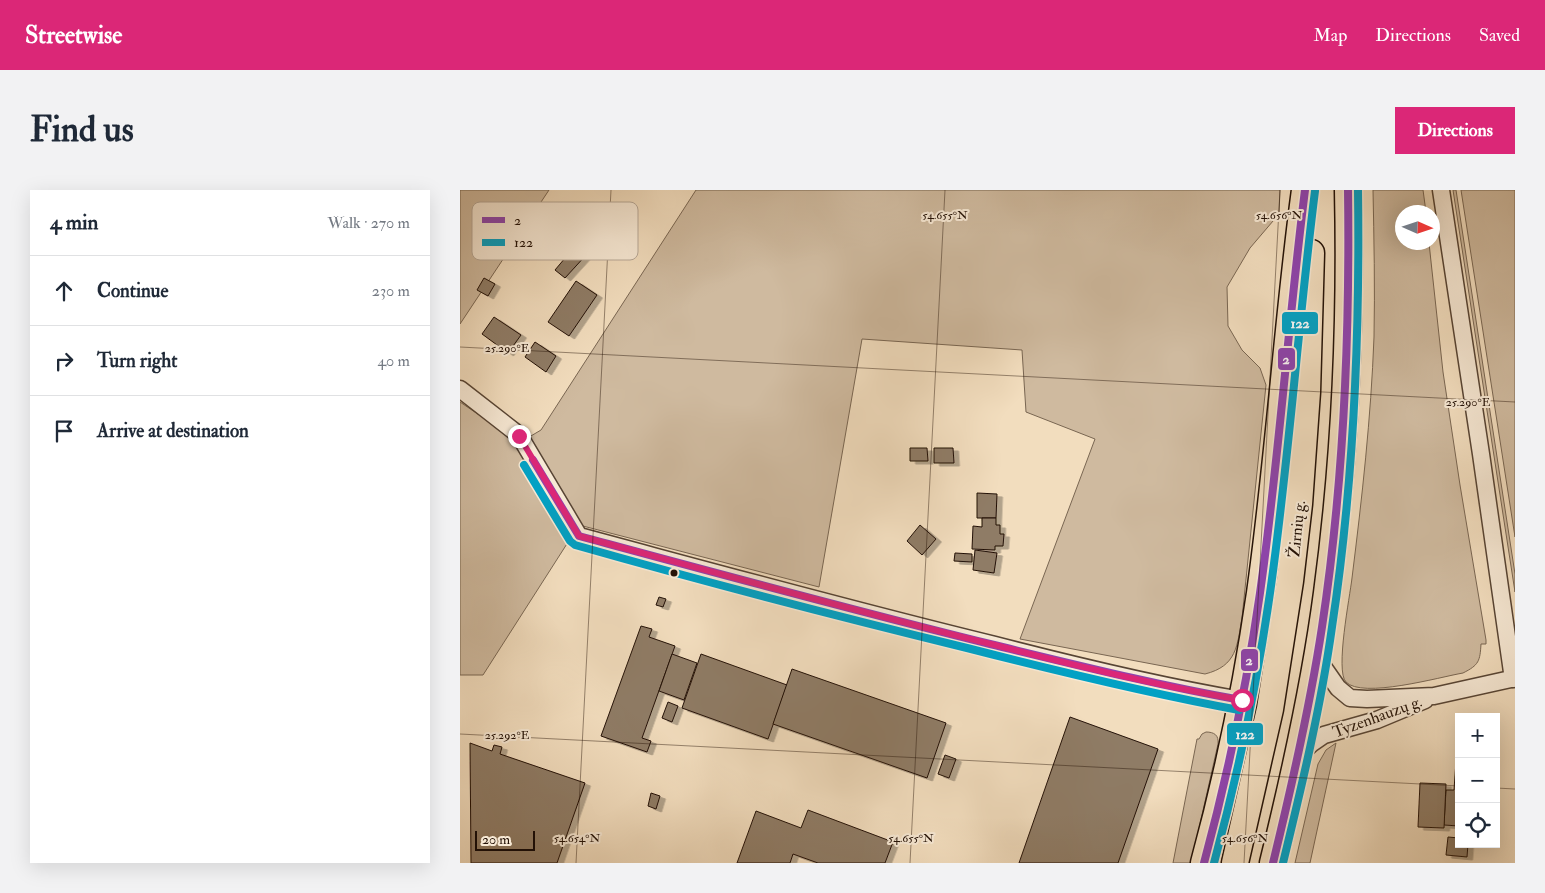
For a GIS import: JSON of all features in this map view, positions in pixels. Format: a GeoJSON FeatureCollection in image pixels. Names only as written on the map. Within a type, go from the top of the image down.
{"type":"FeatureCollection","features":[{"type":"Feature","properties":{"kind":"highway"},"geometry":{"type":"LineString","coordinates":[[1204,863],[1242,700],[1261,584],[1288,327],[1305,190]]}},
{"type":"Feature","properties":{"kind":"highway","name":"Žirnių g."},"geometry":{"type":"LineString","coordinates":[[1235,863],[1270,708],[1296,533],[1310,336],[1312,268],[1311,190]]}},
{"type":"Feature","properties":{"kind":"highway"},"geometry":{"type":"LineString","coordinates":[[1273,863],[1298,756],[1327,594],[1337,502],[1347,374],[1350,268],[1348,190]]}},
{"type":"Feature","properties":{"kind":"street"},"geometry":{"type":"LineString","coordinates":[[1441,190],[1514,679]]}},
{"type":"Feature","properties":{"kind":"street"},"geometry":{"type":"LineString","coordinates":[[460,389],[519,436],[579,536],[887,619],[1052,660],[1203,694],[1242,700]]}},
{"type":"Feature","properties":{"kind":"street","name":"Tyzenhauzų g."},"geometry":{"type":"LineString","coordinates":[[1317,658],[1338,688],[1350,698],[1434,696],[1514,679]]}},
{"type":"Feature","properties":{"kind":"street","name":"Tyzenhauzų g."},"geometry":{"type":"LineString","coordinates":[[1298,756],[1324,735],[1377,720],[1434,696]]}},
{"type":"Feature","properties":{"kind":"shaded area"},"geometry":{"type":"Polygon","coordinates":[[[460,190],[549,190],[541,202],[472,202],[472,260],[503,260],[460,324],[460,190]]]}},
{"type":"Feature","properties":{"kind":"shaded area"},"geometry":{"type":"Polygon","coordinates":[[[696,190],[1280,190],[1279,214],[1250,248],[1227,287],[1228,326],[1242,350],[1260,368],[1266,385],[1242,618],[1234,654],[1224,666],[1205,674],[1020,639],[1095,439],[1026,412],[1022,350],[862,339],[819,587],[579,525],[483,675],[460,675],[460,402],[503,431],[514,446],[541,430],[696,190]]]}},
{"type":"Feature","properties":{"kind":"shaded area"},"geometry":{"type":"Polygon","coordinates":[[[1373,190],[1423,190],[1425,205],[1395,205],[1395,250],[1430,250],[1443,372],[1486,640],[1486,644],[1481,644],[1478,662],[1463,673],[1384,688],[1355,687],[1346,682],[1342,664],[1344,633],[1363,488],[1371,398],[1374,337],[1373,190]]]}},
{"type":"Feature","properties":{"kind":"shaded area"},"geometry":{"type":"Polygon","coordinates":[[[1453,190],[1456,190],[1515,574],[1515,592],[1453,190]]]}},
{"type":"Feature","properties":{"kind":"shaded area"},"geometry":{"type":"Polygon","coordinates":[[[1461,190],[1515,190],[1515,537],[1461,190]]]}},
{"type":"Feature","properties":{"kind":"shaded area"},"geometry":{"type":"Polygon","coordinates":[[[1206,732],[1218,738],[1218,744],[1193,855],[1190,863],[1173,863],[1197,739],[1206,732]]]}},
{"type":"Feature","properties":{"kind":"shaded area"},"geometry":{"type":"Polygon","coordinates":[[[1336,743],[1310,863],[1295,863],[1318,764],[1326,750],[1336,743]]]}},
{"type":"Feature","properties":{"kind":"building"},"geometry":{"type":"Polygon","coordinates":[[[563,260],[582,260],[565,278],[555,270],[563,260]]]}},
{"type":"Feature","properties":{"kind":"building"},"geometry":{"type":"Polygon","coordinates":[[[484,278],[495,284],[488,296],[477,290],[484,278]]]}},
{"type":"Feature","properties":{"kind":"building"},"geometry":{"type":"Polygon","coordinates":[[[576,281],[597,295],[569,336],[548,322],[576,281]]]}},
{"type":"Feature","properties":{"kind":"building"},"geometry":{"type":"Polygon","coordinates":[[[494,317],[521,335],[508,353],[482,334],[494,317]]]}},
{"type":"Feature","properties":{"kind":"building"},"geometry":{"type":"Polygon","coordinates":[[[535,342],[556,356],[546,372],[525,357],[535,342]]]}},
{"type":"Feature","properties":{"kind":"building"},"geometry":{"type":"Polygon","coordinates":[[[910,448],[927,448],[928,461],[910,461],[910,448]]]}},
{"type":"Feature","properties":{"kind":"building"},"geometry":{"type":"Polygon","coordinates":[[[934,448],[953,448],[954,463],[934,463],[934,448]]]}},
{"type":"Feature","properties":{"kind":"building"},"geometry":{"type":"Polygon","coordinates":[[[977,493],[997,494],[996,518],[977,518],[977,493]]]}},
{"type":"Feature","properties":{"kind":"building"},"geometry":{"type":"Polygon","coordinates":[[[982,518],[996,518],[996,525],[1000,525],[1000,534],[1004,534],[1003,546],[995,546],[995,550],[972,549],[973,526],[982,527],[982,518]]]}},
{"type":"Feature","properties":{"kind":"building"},"geometry":{"type":"Polygon","coordinates":[[[920,525],[936,539],[922,555],[907,541],[920,525]]]}},
{"type":"Feature","properties":{"kind":"building"},"geometry":{"type":"Polygon","coordinates":[[[975,550],[997,553],[994,573],[973,570],[975,550]]]}},
{"type":"Feature","properties":{"kind":"building"},"geometry":{"type":"Polygon","coordinates":[[[955,553],[972,554],[972,562],[954,561],[955,553]]]}},
{"type":"Feature","properties":{"kind":"building"},"geometry":{"type":"Polygon","coordinates":[[[659,597],[666,599],[663,607],[656,605],[659,597]]]}},
{"type":"Feature","properties":{"kind":"building"},"geometry":{"type":"Polygon","coordinates":[[[641,626],[652,629],[649,637],[675,646],[642,738],[651,741],[647,752],[601,736],[641,626]]]}},
{"type":"Feature","properties":{"kind":"building"},"geometry":{"type":"Polygon","coordinates":[[[672,654],[697,663],[684,700],[659,691],[672,654]]]}},
{"type":"Feature","properties":{"kind":"building"},"geometry":{"type":"Polygon","coordinates":[[[701,654],[787,685],[768,739],[682,708],[701,654]]]}},
{"type":"Feature","properties":{"kind":"building"},"geometry":{"type":"Polygon","coordinates":[[[792,669],[946,723],[927,778],[773,724],[792,669]]]}},
{"type":"Feature","properties":{"kind":"building"},"geometry":{"type":"Polygon","coordinates":[[[668,702],[678,706],[672,722],[662,718],[668,702]]]}},
{"type":"Feature","properties":{"kind":"building"},"geometry":{"type":"Polygon","coordinates":[[[1070,717],[1158,749],[1118,863],[1019,863],[1070,717]]]}},
{"type":"Feature","properties":{"kind":"building"},"geometry":{"type":"Polygon","coordinates":[[[470,743],[492,751],[494,745],[502,747],[500,754],[585,783],[557,863],[471,863],[470,743]]]}},
{"type":"Feature","properties":{"kind":"building"},"geometry":{"type":"Polygon","coordinates":[[[945,755],[956,759],[949,778],[938,774],[945,755]]]}},
{"type":"Feature","properties":{"kind":"building"},"geometry":{"type":"Polygon","coordinates":[[[1455,776],[1455,826],[1444,825],[1446,790],[1454,790],[1455,776]]]}},
{"type":"Feature","properties":{"kind":"building"},"geometry":{"type":"Polygon","coordinates":[[[1420,783],[1446,784],[1444,828],[1418,827],[1420,783]]]}},
{"type":"Feature","properties":{"kind":"building"},"geometry":{"type":"Polygon","coordinates":[[[651,793],[660,796],[656,809],[648,806],[651,793]]]}},
{"type":"Feature","properties":{"kind":"building"},"geometry":{"type":"Polygon","coordinates":[[[808,810],[893,842],[885,863],[818,863],[793,854],[790,863],[737,863],[756,811],[801,828],[808,810]]]}},
{"type":"Feature","properties":{"kind":"building"},"geometry":{"type":"Polygon","coordinates":[[[1448,837],[1455,838],[1455,848],[1468,848],[1467,857],[1446,855],[1448,837]]]}},
{"type":"Feature","properties":{"kind":"transit line","name":"2"},"geometry":{"type":"LineString","coordinates":[[1204,863],[1236,729],[1260,593],[1273,492],[1305,190]]}},
{"type":"Feature","properties":{"kind":"transit line","name":"2"},"geometry":{"type":"LineString","coordinates":[[1273,863],[1294,775],[1312,686],[1330,573],[1344,409],[1348,299],[1348,190]]}},
{"type":"Feature","properties":{"kind":"transit line","name":"122"},"geometry":{"type":"LineString","coordinates":[[1283,863],[1317,716],[1340,573],[1354,409],[1358,299],[1358,190]]}},
{"type":"Feature","properties":{"kind":"transit line","name":"122"},"geometry":{"type":"LineString","coordinates":[[1214,863],[1246,729],[1270,593],[1283,493],[1315,191]]}},
{"type":"Feature","properties":{"kind":"transit line","name":"2"},"geometry":{"type":"LineString","coordinates":[[533,460],[579,536],[835,605],[990,644],[1083,667],[1241,700]]}},
{"type":"Feature","properties":{"kind":"transit line","name":"122"},"geometry":{"type":"LineString","coordinates":[[524,465],[570,541],[575,545],[869,624],[1136,689],[1239,710]]}},
{"type":"Feature","properties":{"kind":"route"},"geometry":{"type":"LineString","coordinates":[[519,436],[579,536],[859,612],[1052,660],[1203,694],[1242,700]]}}]}
